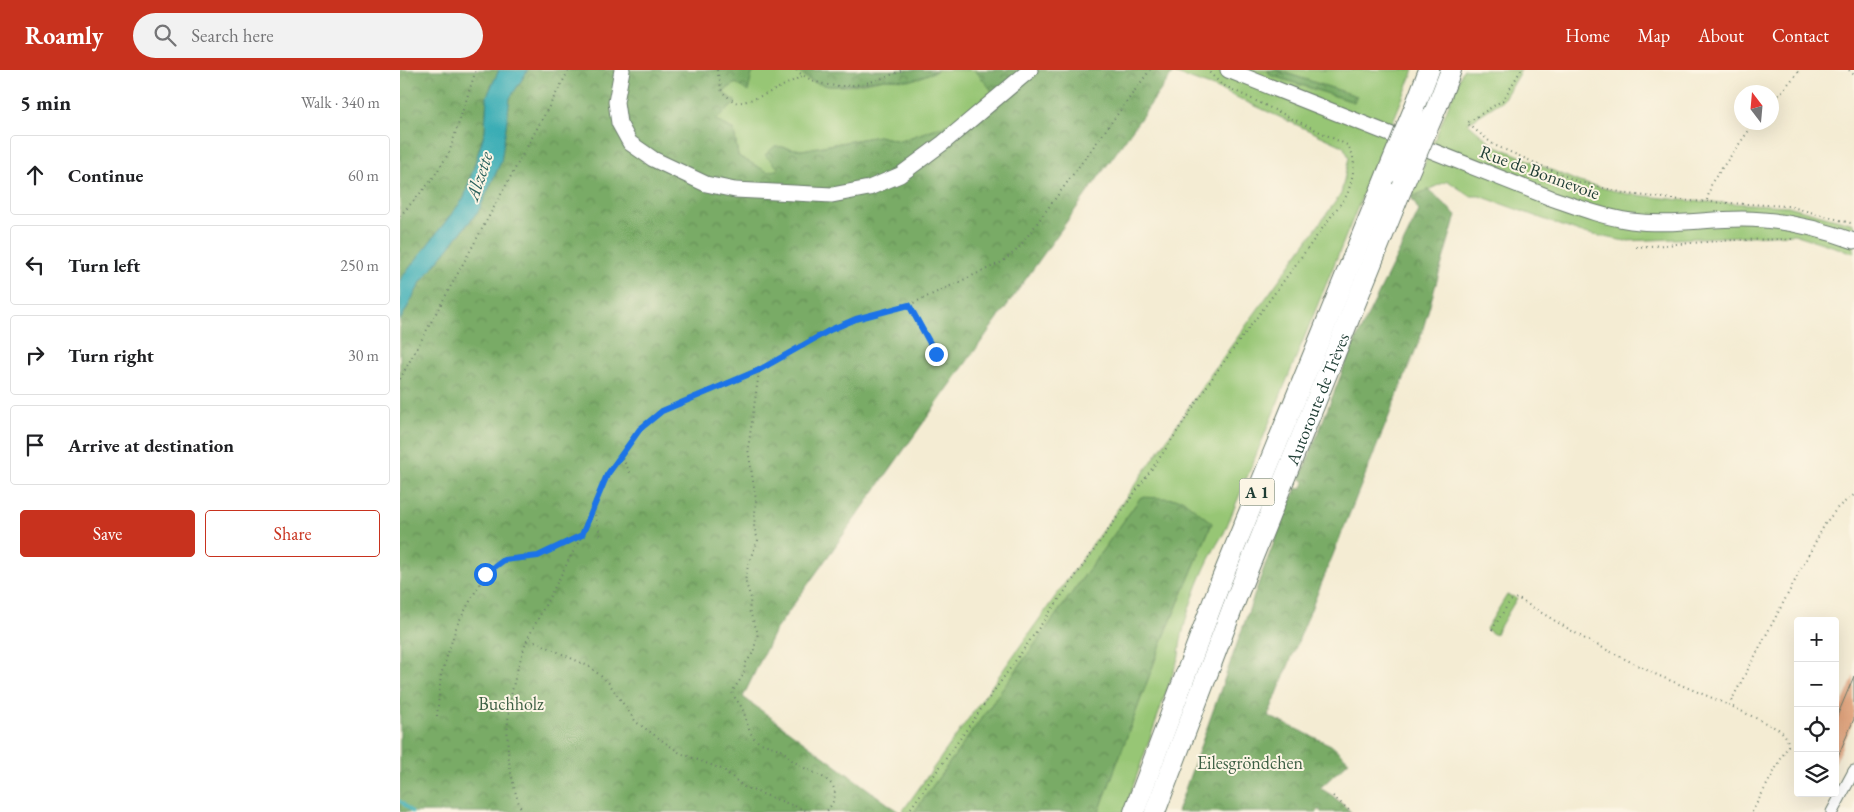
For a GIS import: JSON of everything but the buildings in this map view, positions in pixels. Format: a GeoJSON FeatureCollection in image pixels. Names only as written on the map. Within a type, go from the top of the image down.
{"type":"FeatureCollection","features":[{"type":"Feature","properties":{"kind":"highway","name":"Autoroute de Trèves"},"geometry":{"type":"LineString","coordinates":[[1134,812],[1220,586],[1429,70]]}},
{"type":"Feature","properties":{"kind":"highway","name":"Autoroute de Trèves"},"geometry":{"type":"LineString","coordinates":[[1155,812],[1237,596],[1451,70]]}},
{"type":"Feature","properties":{"kind":"main road"},"geometry":{"type":"LineString","coordinates":[[622,70],[616,102],[619,123],[630,143],[652,160],[706,184],[735,190],[832,195],[868,188],[900,175],[943,143],[1030,70]]}},
{"type":"Feature","properties":{"kind":"main road","name":"Rue de Bonnevoie"},"geometry":{"type":"LineString","coordinates":[[1228,70],[1598,215],[1632,221],[1670,222],[1743,219],[1784,222],[1824,231],[1854,241]]}},
{"type":"Feature","properties":{"kind":"street"},"geometry":{"type":"LineString","coordinates":[[1832,812],[1854,771]]}},
{"type":"Feature","properties":{"kind":"path"},"geometry":{"type":"LineString","coordinates":[[400,216],[431,180],[449,153],[476,70]]}},
{"type":"Feature","properties":{"kind":"path"},"geometry":{"type":"LineString","coordinates":[[400,380],[569,70]]}},
{"type":"Feature","properties":{"kind":"path"},"geometry":{"type":"LineString","coordinates":[[717,70],[722,92],[736,102],[744,102],[765,94],[802,76]]}},
{"type":"Feature","properties":{"kind":"path"},"geometry":{"type":"LineString","coordinates":[[796,70],[812,82],[828,86],[848,86],[884,78],[902,70]]}},
{"type":"Feature","properties":{"kind":"path"},"geometry":{"type":"LineString","coordinates":[[522,812],[512,785],[506,742],[510,694],[519,660],[528,638],[594,510],[607,475],[620,454],[640,429],[662,411],[759,370],[830,330],[856,319],[909,305],[1002,262],[1018,249],[1150,70]]}},
{"type":"Feature","properties":{"kind":"path"},"geometry":{"type":"LineString","coordinates":[[908,812],[1157,462],[1216,374],[1347,195],[1352,180],[1354,156],[1347,145],[1221,84],[1207,70]]}},
{"type":"Feature","properties":{"kind":"path"},"geometry":{"type":"LineString","coordinates":[[1522,70],[1504,100],[1467,123],[1494,145],[1579,182],[1628,194],[1788,206],[1854,224]]}},
{"type":"Feature","properties":{"kind":"path"},"geometry":{"type":"LineString","coordinates":[[1779,95],[1800,70]]}},
{"type":"Feature","properties":{"kind":"path"},"geometry":{"type":"LineString","coordinates":[[1849,70],[1854,75]]}},
{"type":"Feature","properties":{"kind":"path"},"geometry":{"type":"LineString","coordinates":[[1707,201],[1712,182],[1749,130]]}},
{"type":"Feature","properties":{"kind":"path"},"geometry":{"type":"LineString","coordinates":[[1636,247],[1733,240],[1802,238]]}},
{"type":"Feature","properties":{"kind":"path"},"geometry":{"type":"LineString","coordinates":[[909,305],[936,354],[949,365]]}},
{"type":"Feature","properties":{"kind":"path"},"geometry":{"type":"LineString","coordinates":[[759,370],[748,449],[756,500],[754,527],[758,540],[749,561],[745,581],[750,598],[749,610],[758,633],[753,653],[745,664],[744,674],[732,692],[742,707],[748,727],[756,740],[784,751],[794,762],[828,778],[833,787],[835,797],[834,803],[826,812]]}},
{"type":"Feature","properties":{"kind":"path"},"geometry":{"type":"LineString","coordinates":[[620,454],[632,476]]}},
{"type":"Feature","properties":{"kind":"path"},"geometry":{"type":"LineString","coordinates":[[1729,705],[1825,524],[1838,507],[1854,495]]}},
{"type":"Feature","properties":{"kind":"path"},"geometry":{"type":"LineString","coordinates":[[594,510],[601,539]]}},
{"type":"Feature","properties":{"kind":"path"},"geometry":{"type":"LineString","coordinates":[[437,716],[441,675],[457,625],[485,574],[504,560],[538,556],[582,535]]}},
{"type":"Feature","properties":{"kind":"path"},"geometry":{"type":"LineString","coordinates":[[1492,630],[1510,601],[1517,598],[1587,640],[1657,675],[1729,705],[1778,729],[1785,734],[1788,746],[1752,812]]}},
{"type":"Feature","properties":{"kind":"path"},"geometry":{"type":"LineString","coordinates":[[528,638],[590,667],[608,682],[636,722],[680,753],[724,770],[744,787],[810,812]]}},
{"type":"Feature","properties":{"kind":"path"},"geometry":{"type":"LineString","coordinates":[[1334,796],[1351,812]]}},
{"type":"Feature","properties":{"kind":"green space"},"geometry":{"type":"Polygon","coordinates":[[[400,70],[499,70],[487,96],[485,131],[464,198],[400,280],[400,70]]]}},
{"type":"Feature","properties":{"kind":"green space","name":"Buchholz"},"geometry":{"type":"Polygon","coordinates":[[[528,70],[757,70],[752,74],[748,92],[736,83],[722,92],[736,102],[716,120],[734,130],[738,156],[768,172],[779,169],[765,155],[775,146],[802,150],[878,136],[900,141],[951,123],[993,92],[975,70],[1175,70],[774,632],[743,697],[899,812],[400,812],[400,321],[421,282],[479,210],[501,162],[510,98],[528,70]]]}},
{"type":"Feature","properties":{"kind":"green space"},"geometry":{"type":"Polygon","coordinates":[[[757,70],[796,70],[812,82],[828,86],[848,86],[885,79],[912,80],[938,70],[975,70],[994,92],[951,123],[900,141],[878,136],[802,150],[775,146],[779,169],[768,173],[738,156],[734,130],[716,120],[736,102],[722,92],[757,70]]]}},
{"type":"Feature","properties":{"kind":"green space"},"geometry":{"type":"Polygon","coordinates":[[[796,70],[938,70],[912,80],[885,79],[829,86],[808,79],[796,70]]]}},
{"type":"Feature","properties":{"kind":"green space"},"geometry":{"type":"Polygon","coordinates":[[[1175,70],[1268,70],[1270,75],[1354,102],[1356,96],[1276,70],[1414,70],[1224,533],[1216,545],[1195,593],[1184,627],[1179,656],[1124,812],[1099,812],[1161,644],[1212,523],[1141,497],[914,812],[902,812],[1159,451],[1211,374],[1341,194],[1349,157],[1343,146],[1216,88],[1174,73],[1175,70]]]}},
{"type":"Feature","properties":{"kind":"green space"},"geometry":{"type":"Polygon","coordinates":[[[1268,70],[1276,70],[1357,96],[1354,102],[1270,75],[1268,70]]]}},
{"type":"Feature","properties":{"kind":"green space"},"geometry":{"type":"Polygon","coordinates":[[[1463,70],[1521,70],[1503,100],[1468,123],[1494,145],[1579,182],[1628,194],[1690,201],[1788,206],[1854,224],[1854,253],[1794,234],[1625,241],[1579,232],[1480,196],[1470,196],[1448,181],[1411,197],[1463,70]]]}},
{"type":"Feature","properties":{"kind":"green space","name":"Eilesgröndchen"},"geometry":{"type":"Polygon","coordinates":[[[1429,190],[1456,215],[1420,339],[1268,716],[1331,745],[1349,761],[1320,788],[1333,796],[1351,812],[1321,812],[1319,809],[1317,812],[1177,812],[1265,565],[1296,488],[1301,489],[1305,481],[1300,479],[1350,352],[1419,211],[1411,197],[1429,190]]]}},
{"type":"Feature","properties":{"kind":"green space"},"geometry":{"type":"Polygon","coordinates":[[[1141,497],[1182,499],[1212,523],[1161,644],[1099,812],[914,812],[1141,497]]]}},
{"type":"Feature","properties":{"kind":"green space"},"geometry":{"type":"Polygon","coordinates":[[[1507,595],[1517,598],[1495,635],[1486,629],[1507,595]]]}},
{"type":"Feature","properties":{"kind":"water","name":"Alzette"},"geometry":{"type":"Polygon","coordinates":[[[499,70],[528,70],[510,98],[501,162],[479,210],[421,282],[400,321],[400,280],[464,198],[485,131],[487,96],[499,70]]]}},
{"type":"Feature","properties":{"kind":"waterway"},"geometry":{"type":"LineString","coordinates":[[400,801],[412,812]]}},
{"type":"Feature","properties":{"kind":"route"},"geometry":{"type":"LineString","coordinates":[[485,574],[504,560],[538,556],[582,535],[607,475],[620,454],[640,429],[662,411],[686,399],[731,383],[759,370],[830,330],[856,319],[909,305],[936,354]]}}]}
